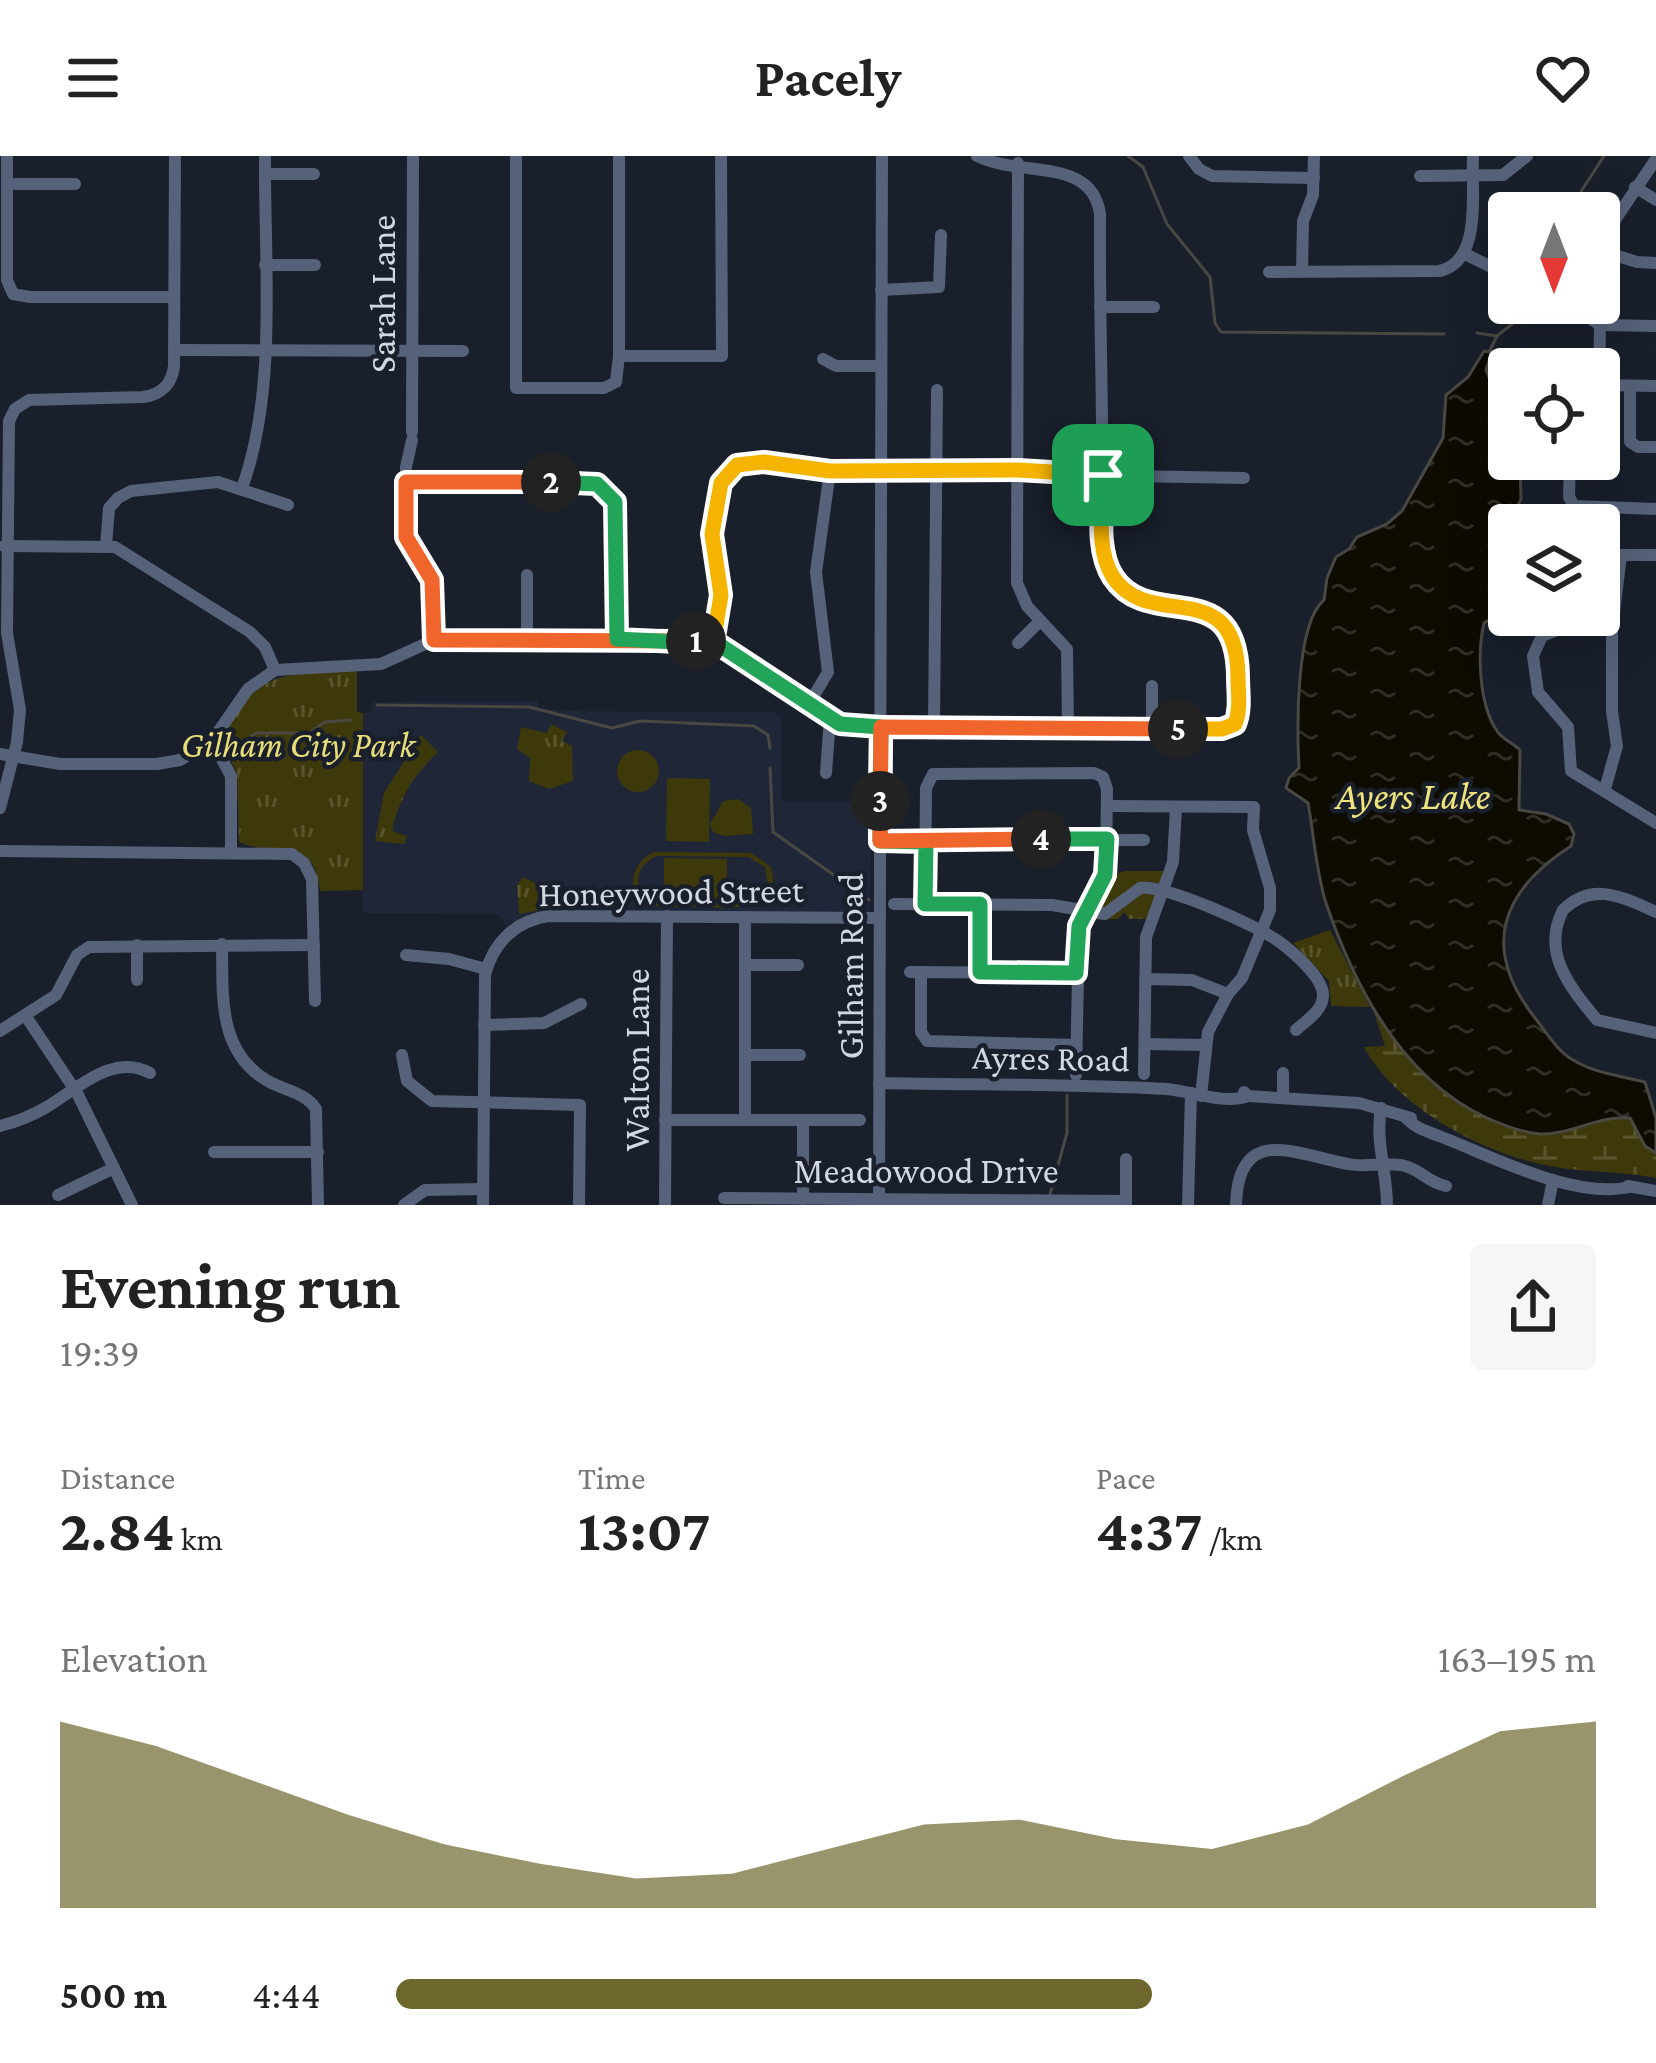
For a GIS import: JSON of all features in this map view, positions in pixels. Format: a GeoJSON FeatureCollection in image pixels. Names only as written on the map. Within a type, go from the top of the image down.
{"type":"FeatureCollection","features":[{"type":"Feature","properties":{"kind":"street"},"geometry":{"type":"LineString","coordinates":[[7,156],[7,280],[13,293],[174,297]]}},
{"type":"Feature","properties":{"kind":"street"},"geometry":{"type":"LineString","coordinates":[[0,808],[7,755],[20,710],[7,633],[8,426],[15,409],[37,398],[151,396],[163,390],[172,377],[175,156]]}},
{"type":"Feature","properties":{"kind":"street"},"geometry":{"type":"LineString","coordinates":[[242,488],[259,438],[265,351],[265,156]]}},
{"type":"Feature","properties":{"kind":"street","name":"Sarah Lane"},"geometry":{"type":"LineString","coordinates":[[412,156],[417,353],[406,537],[432,580],[434,640]]}},
{"type":"Feature","properties":{"kind":"street"},"geometry":{"type":"LineString","coordinates":[[516,156],[516,388],[610,387],[618,379],[619,156]]}},
{"type":"Feature","properties":{"kind":"street"},"geometry":{"type":"LineString","coordinates":[[619,356],[722,356],[721,156]]}},
{"type":"Feature","properties":{"kind":"street","name":"Gilham Road"},"geometry":{"type":"LineString","coordinates":[[879,1202],[882,156]]}},
{"type":"Feature","properties":{"kind":"street"},"geometry":{"type":"LineString","coordinates":[[7,755],[61,764],[157,764],[192,755],[212,740],[248,689],[275,670],[381,664],[434,640],[713,643],[732,650],[847,725],[1222,729],[1235,724],[1238,661],[1225,628],[1207,612],[1144,601],[1119,584],[1103,550],[1099,207],[1093,189],[1086,178],[1066,166],[998,163],[977,156]]}},
{"type":"Feature","properties":{"kind":"street"},"geometry":{"type":"LineString","coordinates":[[1189,156],[1199,170],[1212,176],[1314,178]]}},
{"type":"Feature","properties":{"kind":"street"},"geometry":{"type":"LineString","coordinates":[[1302,272],[1303,220],[1313,195],[1314,156]]}},
{"type":"Feature","properties":{"kind":"street"},"geometry":{"type":"LineString","coordinates":[[1269,272],[1439,272],[1452,268],[1465,254],[1473,156]]}},
{"type":"Feature","properties":{"kind":"street"},"geometry":{"type":"LineString","coordinates":[[1420,176],[1509,173],[1527,156]]}},
{"type":"Feature","properties":{"kind":"street"},"geometry":{"type":"LineString","coordinates":[[1620,211],[1656,159]]}},
{"type":"Feature","properties":{"kind":"street"},"geometry":{"type":"LineString","coordinates":[[1018,164],[1017,583],[1023,601],[1067,649],[1068,728]]}},
{"type":"Feature","properties":{"kind":"street"},"geometry":{"type":"LineString","coordinates":[[265,174],[314,174]]}},
{"type":"Feature","properties":{"kind":"street"},"geometry":{"type":"LineString","coordinates":[[8,184],[75,184]]}},
{"type":"Feature","properties":{"kind":"street"},"geometry":{"type":"LineString","coordinates":[[1634,187],[1656,200]]}},
{"type":"Feature","properties":{"kind":"street"},"geometry":{"type":"LineString","coordinates":[[880,290],[939,287],[941,235]]}},
{"type":"Feature","properties":{"kind":"street"},"geometry":{"type":"LineString","coordinates":[[1465,254],[1488,266]]}},
{"type":"Feature","properties":{"kind":"street"},"geometry":{"type":"LineString","coordinates":[[1620,257],[1656,263]]}},
{"type":"Feature","properties":{"kind":"street"},"geometry":{"type":"LineString","coordinates":[[265,265],[315,265]]}},
{"type":"Feature","properties":{"kind":"street"},"geometry":{"type":"LineString","coordinates":[[1100,307],[1154,307]]}},
{"type":"Feature","properties":{"kind":"street"},"geometry":{"type":"LineString","coordinates":[[1600,348],[1600,325],[1656,326]]}},
{"type":"Feature","properties":{"kind":"street"},"geometry":{"type":"LineString","coordinates":[[174,350],[463,351]]}},
{"type":"Feature","properties":{"kind":"street"},"geometry":{"type":"LineString","coordinates":[[823,359],[834,366],[880,366]]}},
{"type":"Feature","properties":{"kind":"street"},"geometry":{"type":"LineString","coordinates":[[1620,385],[1656,386]]}},
{"type":"Feature","properties":{"kind":"street"},"geometry":{"type":"LineString","coordinates":[[1630,386],[1630,442],[1656,447]]}},
{"type":"Feature","properties":{"kind":"street"},"geometry":{"type":"LineString","coordinates":[[934,727],[938,390]]}},
{"type":"Feature","properties":{"kind":"street"},"geometry":{"type":"LineString","coordinates":[[713,643],[721,595],[712,541],[718,492],[725,469],[737,465],[764,462],[830,471],[1018,470],[1244,478]]}},
{"type":"Feature","properties":{"kind":"street"},"geometry":{"type":"LineString","coordinates":[[809,704],[828,672],[815,572],[830,471]]}},
{"type":"Feature","properties":{"kind":"street"},"geometry":{"type":"LineString","coordinates":[[1569,480],[1569,500],[1578,507],[1656,509]]}},
{"type":"Feature","properties":{"kind":"street"},"geometry":{"type":"LineString","coordinates":[[106,546],[109,508],[126,493],[199,482],[242,488],[288,506]]}},
{"type":"Feature","properties":{"kind":"street"},"geometry":{"type":"LineString","coordinates":[[406,482],[585,482],[607,490],[618,514],[617,639]]}},
{"type":"Feature","properties":{"kind":"street"},"geometry":{"type":"LineString","coordinates":[[4,546],[119,549],[250,632],[266,647],[275,670]]}},
{"type":"Feature","properties":{"kind":"street"},"geometry":{"type":"LineString","coordinates":[[1620,563],[1621,555],[1656,556]]}},
{"type":"Feature","properties":{"kind":"street"},"geometry":{"type":"LineString","coordinates":[[527,574],[527,639]]}},
{"type":"Feature","properties":{"kind":"street"},"geometry":{"type":"LineString","coordinates":[[1018,643],[1040,621]]}},
{"type":"Feature","properties":{"kind":"street"},"geometry":{"type":"LineString","coordinates":[[1544,636],[1533,656],[1538,694],[1569,731],[1571,771],[1656,824]]}},
{"type":"Feature","properties":{"kind":"street"},"geometry":{"type":"LineString","coordinates":[[1604,789],[1618,746],[1612,711],[1612,636]]}},
{"type":"Feature","properties":{"kind":"street"},"geometry":{"type":"LineString","coordinates":[[1152,686],[1152,728]]}},
{"type":"Feature","properties":{"kind":"street"},"geometry":{"type":"LineString","coordinates":[[826,773],[830,718]]}},
{"type":"Feature","properties":{"kind":"street"},"geometry":{"type":"LineString","coordinates":[[212,740],[231,776],[232,850]]}},
{"type":"Feature","properties":{"kind":"street"},"geometry":{"type":"LineString","coordinates":[[925,904],[927,783],[933,774],[1094,773],[1103,777],[1105,875],[1079,926],[1076,1075]]}},
{"type":"Feature","properties":{"kind":"street"},"geometry":{"type":"LineString","coordinates":[[1107,806],[1254,807],[1256,848],[1290,950]]}},
{"type":"Feature","properties":{"kind":"street"},"geometry":{"type":"LineString","coordinates":[[1144,1074],[1146,937],[1174,855],[1175,806]]}},
{"type":"Feature","properties":{"kind":"street"},"geometry":{"type":"LineString","coordinates":[[880,841],[1144,840]]}},
{"type":"Feature","properties":{"kind":"street"},"geometry":{"type":"LineString","coordinates":[[0,851],[286,852],[304,863],[313,885],[315,1001]]}},
{"type":"Feature","properties":{"kind":"street"},"geometry":{"type":"LineString","coordinates":[[894,904],[1052,905],[1109,913],[1140,888],[1162,890],[1262,932],[1290,950],[1322,986],[1324,997],[1316,1013],[1295,1030]]}},
{"type":"Feature","properties":{"kind":"street"},"geometry":{"type":"LineString","coordinates":[[1656,912],[1612,894],[1588,893],[1563,910],[1553,943],[1558,963],[1597,1020],[1656,1033]]}},
{"type":"Feature","properties":{"kind":"street"},"geometry":{"type":"LineString","coordinates":[[1188,1205],[1196,1095],[1205,1045],[1228,994],[1242,978],[1271,901]]}},
{"type":"Feature","properties":{"kind":"street"},"geometry":{"type":"LineString","coordinates":[[980,904],[980,972]]}},
{"type":"Feature","properties":{"kind":"street","name":"Walton Lane"},"geometry":{"type":"LineString","coordinates":[[665,1205],[667,916]]}},
{"type":"Feature","properties":{"kind":"street"},"geometry":{"type":"LineString","coordinates":[[745,1120],[746,916]]}},
{"type":"Feature","properties":{"kind":"street","name":"Honeywood Street"},"geometry":{"type":"LineString","coordinates":[[486,969],[506,935],[539,917],[880,918]]}},
{"type":"Feature","properties":{"kind":"street"},"geometry":{"type":"LineString","coordinates":[[222,944],[223,1010],[233,1046],[256,1073],[314,1104],[318,1205]]}},
{"type":"Feature","properties":{"kind":"street"},"geometry":{"type":"LineString","coordinates":[[0,1031],[61,990],[82,950],[97,945],[314,945]]}},
{"type":"Feature","properties":{"kind":"street"},"geometry":{"type":"LineString","coordinates":[[137,945],[137,980]]}},
{"type":"Feature","properties":{"kind":"street"},"geometry":{"type":"LineString","coordinates":[[406,955],[486,969],[483,1205]]}},
{"type":"Feature","properties":{"kind":"street"},"geometry":{"type":"LineString","coordinates":[[746,965],[797,965]]}},
{"type":"Feature","properties":{"kind":"street"},"geometry":{"type":"LineString","coordinates":[[1076,973],[915,972],[921,1032],[927,1041],[1076,1045]]}},
{"type":"Feature","properties":{"kind":"street"},"geometry":{"type":"LineString","coordinates":[[1145,979],[1192,980],[1228,994]]}},
{"type":"Feature","properties":{"kind":"street"},"geometry":{"type":"LineString","coordinates":[[484,1025],[544,1023],[581,1004]]}},
{"type":"Feature","properties":{"kind":"street"},"geometry":{"type":"LineString","coordinates":[[25,1016],[74,1088],[132,1205]]}},
{"type":"Feature","properties":{"kind":"street"},"geometry":{"type":"LineString","coordinates":[[1144,1044],[1205,1045]]}},
{"type":"Feature","properties":{"kind":"street"},"geometry":{"type":"LineString","coordinates":[[402,1055],[407,1082],[424,1097],[442,1104],[580,1105],[579,1205]]}},
{"type":"Feature","properties":{"kind":"street"},"geometry":{"type":"LineString","coordinates":[[745,1055],[800,1055]]}},
{"type":"Feature","properties":{"kind":"street"},"geometry":{"type":"LineString","coordinates":[[0,1126],[34,1114],[118,1067],[134,1066],[150,1073]]}},
{"type":"Feature","properties":{"kind":"street"},"geometry":{"type":"LineString","coordinates":[[1283,1073],[1283,1098]]}},
{"type":"Feature","properties":{"kind":"street","name":"Ayres Road"},"geometry":{"type":"LineString","coordinates":[[879,1083],[1018,1084],[1381,1108],[1414,1118],[1435,1134],[1486,1157],[1553,1180],[1604,1190],[1656,1191]]}},
{"type":"Feature","properties":{"kind":"street"},"geometry":{"type":"LineString","coordinates":[[1381,1108],[1378,1138],[1387,1205]]}},
{"type":"Feature","properties":{"kind":"street"},"geometry":{"type":"LineString","coordinates":[[665,1120],[860,1120]]}},
{"type":"Feature","properties":{"kind":"street"},"geometry":{"type":"LineString","coordinates":[[803,1120],[803,1198]]}},
{"type":"Feature","properties":{"kind":"street"},"geometry":{"type":"LineString","coordinates":[[214,1152],[318,1152]]}},
{"type":"Feature","properties":{"kind":"street"},"geometry":{"type":"LineString","coordinates":[[1236,1205],[1240,1170],[1261,1152],[1308,1152],[1348,1164],[1408,1166],[1430,1183],[1446,1186]]}},
{"type":"Feature","properties":{"kind":"street"},"geometry":{"type":"LineString","coordinates":[[1126,1159],[1126,1203]]}},
{"type":"Feature","properties":{"kind":"street"},"geometry":{"type":"LineString","coordinates":[[58,1195],[114,1168]]}},
{"type":"Feature","properties":{"kind":"street"},"geometry":{"type":"LineString","coordinates":[[1548,1205],[1553,1180]]}},
{"type":"Feature","properties":{"kind":"street"},"geometry":{"type":"LineString","coordinates":[[403,1201],[432,1189],[483,1190]]}},
{"type":"Feature","properties":{"kind":"street","name":"Meadowood Drive"},"geometry":{"type":"LineString","coordinates":[[724,1198],[1126,1203]]}},
{"type":"Feature","properties":{"kind":"shaded area"},"geometry":{"type":"Polygon","coordinates":[[[538,701],[538,708],[575,711],[775,712],[782,718],[782,802],[872,802],[870,911],[524,918],[507,927],[498,914],[363,913],[363,713],[372,712],[372,702],[538,701]]]}},
{"type":"Feature","properties":{"kind":"green space","name":"Gilham City Park"},"geometry":{"type":"Polygon","coordinates":[[[357,670],[357,712],[363,713],[363,890],[320,891],[316,872],[300,853],[239,842],[237,774],[222,742],[246,700],[274,680],[357,670]]]}},
{"type":"Feature","properties":{"kind":"green space"},"geometry":{"type":"Polygon","coordinates":[[[551,724],[567,732],[562,741],[572,746],[573,781],[549,789],[529,781],[530,758],[517,749],[521,727],[547,733],[551,724]]]}},
{"type":"Feature","properties":{"kind":"green space"},"geometry":{"type":"Polygon","coordinates":[[[421,735],[438,752],[415,778],[399,808],[392,831],[407,836],[404,844],[375,841],[384,793],[421,735]]]}},
{"type":"Feature","properties":{"kind":"green space"},"geometry":{"type":"Polygon","coordinates":[[[638,750],[653,756],[659,771],[653,786],[638,792],[623,786],[617,771],[623,756],[638,750]]]}},
{"type":"Feature","properties":{"kind":"green space"},"geometry":{"type":"Polygon","coordinates":[[[667,778],[710,779],[709,842],[666,841],[667,778]]]}},
{"type":"Feature","properties":{"kind":"green space"},"geometry":{"type":"Polygon","coordinates":[[[738,799],[751,808],[753,834],[713,832],[710,824],[723,801],[738,799]]]}},
{"type":"Feature","properties":{"kind":"green space"},"geometry":{"type":"Polygon","coordinates":[[[654,852],[751,853],[770,866],[773,882],[770,893],[751,905],[660,906],[635,892],[636,869],[654,852]],[[657,856],[642,868],[638,883],[646,896],[664,902],[664,858],[727,859],[727,901],[702,903],[748,902],[768,886],[765,867],[748,857],[657,856]]]}},
{"type":"Feature","properties":{"kind":"green space"},"geometry":{"type":"Polygon","coordinates":[[[1124,871],[1165,871],[1146,919],[1129,919],[1124,912],[1118,919],[1085,920],[1109,878],[1124,871]]]}},
{"type":"Feature","properties":{"kind":"green space"},"geometry":{"type":"Polygon","coordinates":[[[523,877],[558,895],[557,907],[519,914],[517,885],[523,877]]]}},
{"type":"Feature","properties":{"kind":"green space"},"geometry":{"type":"Polygon","coordinates":[[[1330,930],[1370,1007],[1331,1006],[1329,981],[1293,943],[1330,930]]]}},
{"type":"Feature","properties":{"kind":"green space"},"geometry":{"type":"Polygon","coordinates":[[[1373,1009],[1381,1023],[1543,1134],[1630,1118],[1645,1146],[1656,1153],[1656,1178],[1529,1161],[1447,1126],[1398,1090],[1364,1047],[1385,1046],[1373,1009]]]}},
{"type":"Feature","properties":{"kind":"water","name":"Ayers Lake"},"geometry":{"type":"Polygon","coordinates":[[[1488,352],[1488,480],[1521,480],[1519,504],[1488,504],[1488,621],[1480,664],[1483,693],[1497,731],[1520,750],[1519,810],[1569,824],[1574,834],[1571,846],[1547,863],[1514,902],[1504,945],[1508,968],[1535,1018],[1567,1056],[1599,1071],[1645,1082],[1656,1118],[1656,1153],[1645,1146],[1630,1118],[1551,1133],[1527,1132],[1487,1118],[1430,1080],[1386,1028],[1351,967],[1323,891],[1308,803],[1286,788],[1299,768],[1303,654],[1336,557],[1357,537],[1387,524],[1402,511],[1443,438],[1446,395],[1488,352]]]}},
{"type":"Feature","properties":{"kind":"waterway"},"geometry":{"type":"LineString","coordinates":[[1128,156],[1143,167],[1167,224],[1210,277],[1215,323],[1221,332],[1444,334]]}},
{"type":"Feature","properties":{"kind":"waterway"},"geometry":{"type":"LineString","coordinates":[[1581,192],[1604,156]]}},
{"type":"Feature","properties":{"kind":"waterway"},"geometry":{"type":"LineString","coordinates":[[1497,336],[1512,324]]}},
{"type":"Feature","properties":{"kind":"waterway"},"geometry":{"type":"LineString","coordinates":[[1477,333],[1497,336],[1491,348]]}},
{"type":"Feature","properties":{"kind":"waterway"},"geometry":{"type":"LineString","coordinates":[[377,705],[529,707],[612,728],[640,721],[754,726],[768,735],[770,748]]}},
{"type":"Feature","properties":{"kind":"waterway"},"geometry":{"type":"LineString","coordinates":[[239,745],[256,733],[309,733],[325,722],[351,720]]}},
{"type":"Feature","properties":{"kind":"waterway"},"geometry":{"type":"LineString","coordinates":[[770,768],[773,832],[869,900]]}},
{"type":"Feature","properties":{"kind":"waterway"},"geometry":{"type":"LineString","coordinates":[[1050,1194],[1067,1133],[1067,1095]]}},
{"type":"Feature","properties":{"kind":"route"},"geometry":{"type":"LineString","coordinates":[[1103,475],[1018,470],[830,471],[764,462],[737,465],[721,483],[712,534],[721,595],[713,643],[702,641],[617,639],[434,640],[432,580],[406,537],[406,482],[597,484],[610,494],[618,511],[617,639],[718,644],[840,724],[881,727],[880,841],[926,842],[925,904],[980,904],[980,972],[1076,973],[1079,926],[1105,875],[1107,839],[880,841],[881,727],[1222,729],[1235,724],[1238,661],[1225,628],[1198,608],[1152,603],[1135,596],[1109,569],[1103,543],[1103,475]]}}]}
